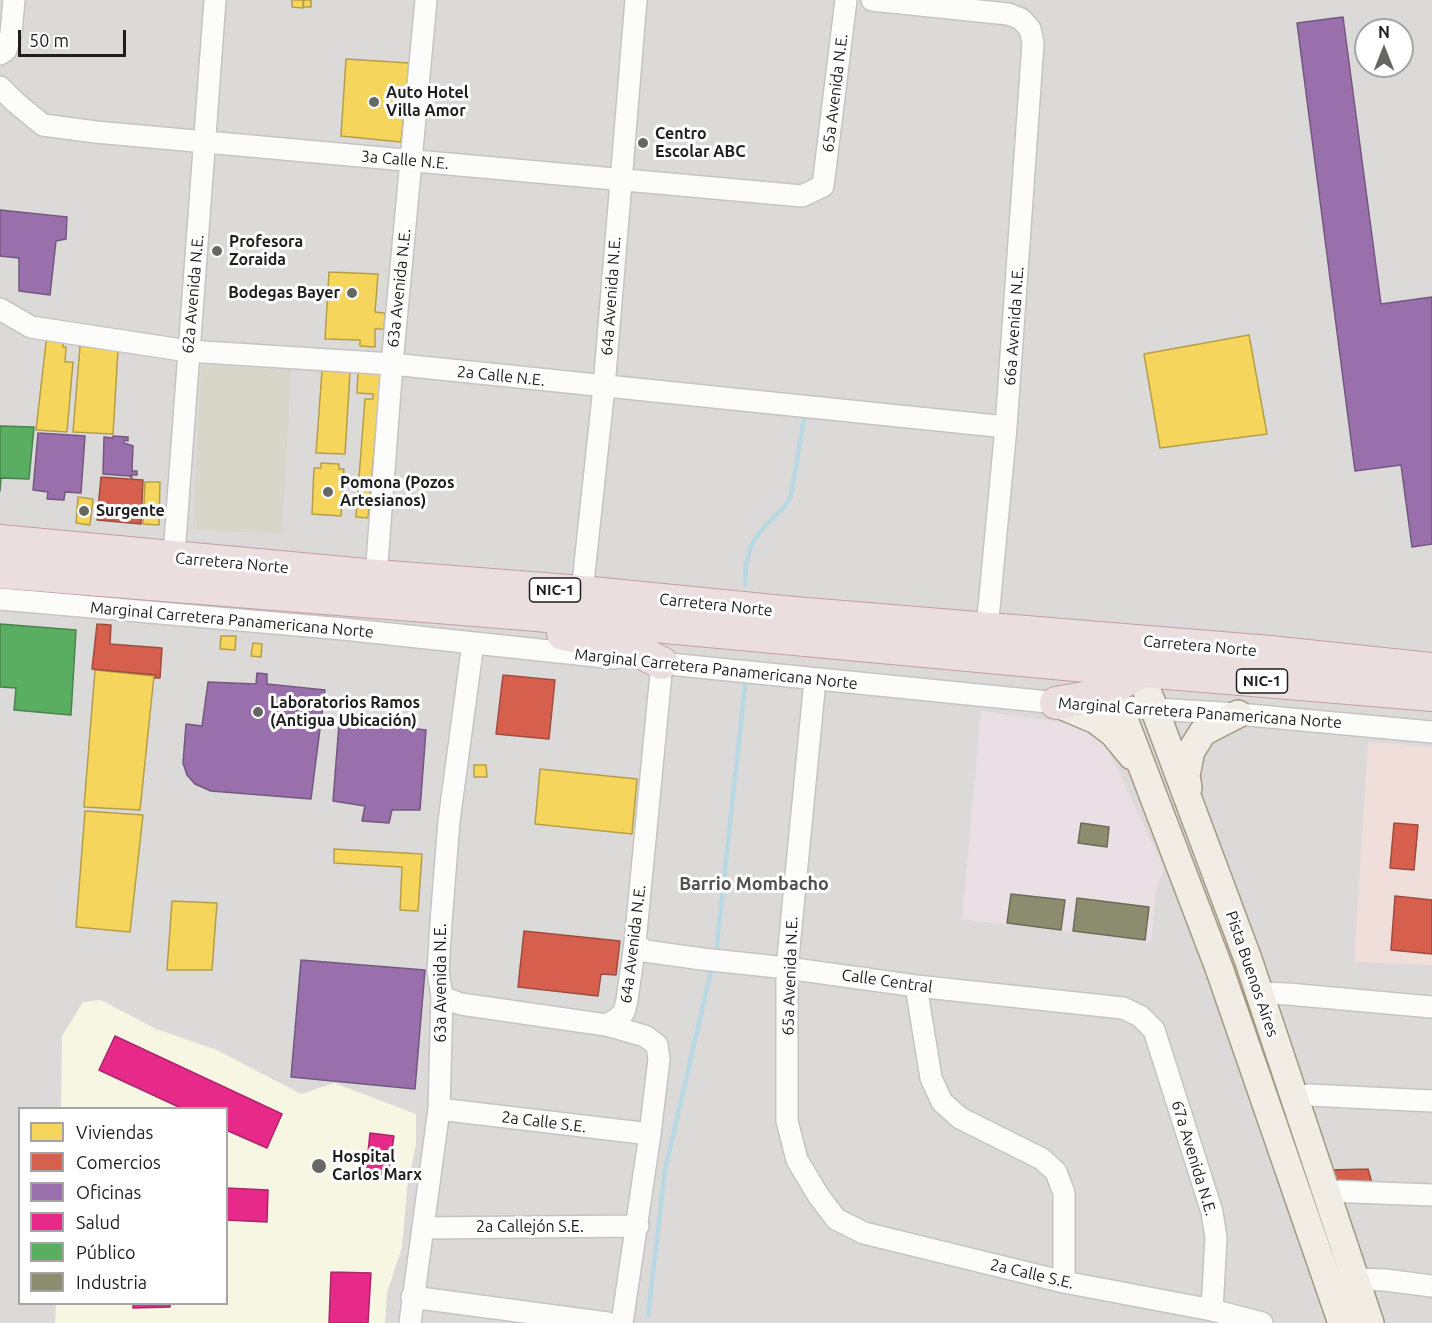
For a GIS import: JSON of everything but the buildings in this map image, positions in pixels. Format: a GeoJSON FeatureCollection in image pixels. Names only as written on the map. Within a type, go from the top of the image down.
{"type":"FeatureCollection","features":[{"type":"Feature","properties":{"kind":"highway","name":"Carretera Norte"},"geometry":{"type":"LineString","coordinates":[[0,541],[172,572],[525,614],[1432,695]]}},
{"type":"Feature","properties":{"kind":"highway","name":"Carretera Norte"},"geometry":{"type":"LineString","coordinates":[[0,572],[172,572],[376,576],[1270,652],[1432,669]]}},
{"type":"Feature","properties":{"kind":"highway"},"geometry":{"type":"LineString","coordinates":[[525,614],[549,631],[635,650],[662,663]]}},
{"type":"Feature","properties":{"kind":"highway"},"geometry":{"type":"LineString","coordinates":[[1056,703],[1090,697],[1110,689],[1140,670],[1162,664],[1319,676],[1399,666]]}},
{"type":"Feature","properties":{"kind":"highway"},"geometry":{"type":"LineString","coordinates":[[1119,706],[1123,691],[1140,670]]}},
{"type":"Feature","properties":{"kind":"main road","name":"Pista Buenos Aires"},"geometry":{"type":"LineString","coordinates":[[1110,639],[1126,648],[1135,657],[1140,670],[1260,993],[1370,1323]]}},
{"type":"Feature","properties":{"kind":"main road"},"geometry":{"type":"LineString","coordinates":[[1056,703],[1096,720],[1113,733],[1145,774]]}},
{"type":"Feature","properties":{"kind":"main road","name":"Pista Buenos Aires"},"geometry":{"type":"LineString","coordinates":[[1119,706],[1219,968],[1342,1323]]}},
{"type":"Feature","properties":{"kind":"main road"},"geometry":{"type":"LineString","coordinates":[[1191,807],[1186,775],[1191,751],[1203,732],[1238,714]]}},
{"type":"Feature","properties":{"kind":"main road"},"geometry":{"type":"LineString","coordinates":[[1179,864],[1208,853]]}},
{"type":"Feature","properties":{"kind":"street"},"geometry":{"type":"LineString","coordinates":[[14,0],[11,33],[3,52],[5,84],[15,102]]}},
{"type":"Feature","properties":{"kind":"street","name":"62a Avenida N.E."},"geometry":{"type":"LineString","coordinates":[[172,572],[215,0]]}},
{"type":"Feature","properties":{"kind":"street","name":"63a Avenida N.E."},"geometry":{"type":"LineString","coordinates":[[376,576],[392,364],[426,0]]}},
{"type":"Feature","properties":{"kind":"street","name":"64a Avenida N.E."},"geometry":{"type":"LineString","coordinates":[[582,592],[604,387],[636,0]]}},
{"type":"Feature","properties":{"kind":"street","name":"65a Avenida N.E."},"geometry":{"type":"LineString","coordinates":[[823,186],[846,0]]}},
{"type":"Feature","properties":{"kind":"street","name":"66a Avenida N.E."},"geometry":{"type":"LineString","coordinates":[[872,0],[1008,14],[1021,19],[1030,29],[1033,43],[1006,427],[987,629]]}},
{"type":"Feature","properties":{"kind":"street","name":"3a Calle N.E."},"geometry":{"type":"LineString","coordinates":[[0,87],[43,125],[96,132],[802,196],[823,186]]}},
{"type":"Feature","properties":{"kind":"street","name":"2a Calle N.E."},"geometry":{"type":"LineString","coordinates":[[0,309],[31,327],[188,351],[392,364],[1006,427]]}},
{"type":"Feature","properties":{"kind":"street","name":"Marginal Carretera Panamericana Norte"},"geometry":{"type":"LineString","coordinates":[[0,599],[343,629],[815,680],[1056,703],[1238,714],[1432,732]]}},
{"type":"Feature","properties":{"kind":"street","name":"63a Avenida N.E."},"geometry":{"type":"LineString","coordinates":[[410,1323],[439,1109],[442,997],[438,972],[449,821],[473,643]]}},
{"type":"Feature","properties":{"kind":"street","name":"64a Avenida N.E."},"geometry":{"type":"LineString","coordinates":[[606,1025],[624,1012],[635,943],[662,663]]}},
{"type":"Feature","properties":{"kind":"street","name":"65a Avenida N.E."},"geometry":{"type":"LineString","coordinates":[[815,680],[787,968],[787,1121],[797,1160],[818,1195]]}},
{"type":"Feature","properties":{"kind":"street","name":"Calle Central"},"geometry":{"type":"LineString","coordinates":[[635,943],[645,951],[916,986],[1123,1008],[1140,1016]]}},
{"type":"Feature","properties":{"kind":"street"},"geometry":{"type":"LineString","coordinates":[[916,986],[931,1078],[942,1102],[960,1118],[1042,1159],[1056,1172],[1064,1193],[1065,1282]]}},
{"type":"Feature","properties":{"kind":"street"},"geometry":{"type":"LineString","coordinates":[[1260,993],[1432,1007]]}},
{"type":"Feature","properties":{"kind":"street"},"geometry":{"type":"LineString","coordinates":[[442,997],[461,1004],[606,1025]]}},
{"type":"Feature","properties":{"kind":"street","name":"67a Avenida N.E."},"geometry":{"type":"LineString","coordinates":[[1140,1016],[1154,1030],[1212,1212],[1216,1238],[1212,1310]]}},
{"type":"Feature","properties":{"kind":"street","name":"64a Avenida N.E."},"geometry":{"type":"LineString","coordinates":[[606,1025],[645,1036],[657,1045],[659,1059],[638,1226],[622,1323]]}},
{"type":"Feature","properties":{"kind":"street"},"geometry":{"type":"LineString","coordinates":[[1294,1100],[1309,1095],[1432,1101]]}},
{"type":"Feature","properties":{"kind":"street","name":"2a Calle S.E."},"geometry":{"type":"LineString","coordinates":[[439,1109],[650,1134]]}},
{"type":"Feature","properties":{"kind":"street"},"geometry":{"type":"LineString","coordinates":[[1326,1191],[1432,1195]]}},
{"type":"Feature","properties":{"kind":"street","name":"2a Calle S.E."},"geometry":{"type":"LineString","coordinates":[[818,1195],[836,1220],[864,1233],[1065,1282],[1212,1310],[1262,1323]]}},
{"type":"Feature","properties":{"kind":"street","name":"2a Callejón S.E."},"geometry":{"type":"LineString","coordinates":[[423,1228],[638,1226]]}},
{"type":"Feature","properties":{"kind":"street"},"geometry":{"type":"LineString","coordinates":[[1355,1280],[1385,1280],[1432,1286]]}},
{"type":"Feature","properties":{"kind":"street"},"geometry":{"type":"LineString","coordinates":[[412,1297],[607,1323]]}},
{"type":"Feature","properties":{"kind":"shaded area"},"geometry":{"type":"Polygon","coordinates":[[[0,0],[1432,0],[1432,1323],[0,1323],[0,0]]]}},
{"type":"Feature","properties":{"kind":"shaded area"},"geometry":{"type":"Polygon","coordinates":[[[122,351],[177,357],[168,481],[145,480],[145,478],[138,477],[138,468],[135,467],[135,434],[117,433],[122,351]]]}},
{"type":"Feature","properties":{"kind":"shaded area"},"geometry":{"type":"Polygon","coordinates":[[[201,365],[291,370],[282,534],[193,529],[201,365]]]}},
{"type":"Feature","properties":{"kind":"shaded area"},"geometry":{"type":"Polygon","coordinates":[[[112,626],[181,631],[179,648],[111,643],[112,626]]]}},
{"type":"Feature","properties":{"kind":"shaded area"},"geometry":{"type":"Polygon","coordinates":[[[981,711],[1079,725],[1104,740],[1164,869],[1156,891],[1151,942],[962,919],[981,711]]]}},
{"type":"Feature","properties":{"kind":"shaded area"},"geometry":{"type":"Polygon","coordinates":[[[1368,742],[1432,747],[1432,965],[1354,962],[1368,742]]]}},
{"type":"Feature","properties":{"kind":"shaded area","name":"Hospital Carlos Marx"},"geometry":{"type":"Polygon","coordinates":[[[101,1000],[156,1029],[217,1050],[301,1094],[334,1083],[416,1114],[416,1144],[407,1189],[402,1247],[387,1293],[385,1323],[55,1323],[56,1305],[228,1305],[228,1107],[61,1107],[62,1036],[83,1002],[101,1000]]]}},
{"type":"Feature","properties":{"kind":"waterway"},"geometry":{"type":"LineString","coordinates":[[745,585],[746,565],[751,546],[761,530],[785,506],[791,496],[804,419]]}},
{"type":"Feature","properties":{"kind":"waterway"},"geometry":{"type":"LineString","coordinates":[[716,953],[745,685]]}},
{"type":"Feature","properties":{"kind":"waterway"},"geometry":{"type":"LineString","coordinates":[[648,1315],[665,1170],[711,971]]}},
{"type":"Feature","properties":{"kind":"place","name":"Auto Hotel Villa Amor"},"geometry":{"type":"Point","coordinates":[374,102]}},
{"type":"Feature","properties":{"kind":"place","name":"Centro Escolar ABC"},"geometry":{"type":"Point","coordinates":[643,143]}},
{"type":"Feature","properties":{"kind":"place","name":"Profesora Zoraida"},"geometry":{"type":"Point","coordinates":[217,251]}},
{"type":"Feature","properties":{"kind":"place","name":"Bodegas Bayer"},"geometry":{"type":"Point","coordinates":[352,293]}},
{"type":"Feature","properties":{"kind":"place","name":"Pomona (Pozos Artesianos)"},"geometry":{"type":"Point","coordinates":[328,492]}},
{"type":"Feature","properties":{"kind":"place","name":"Surgente"},"geometry":{"type":"Point","coordinates":[84,511]}},
{"type":"Feature","properties":{"kind":"place","name":"Laboratorios Ramos (Antigua Ubicación)"},"geometry":{"type":"Point","coordinates":[258,712]}},
{"type":"Feature","properties":{"kind":"place","name":"Hospital Carlos Marx"},"geometry":{"type":"Point","coordinates":[319,1166]}},
{"type":"Feature","properties":{"kind":"district","name":"Barrio Mombacho"},"geometry":{"type":"Point","coordinates":[754,884]}}]}
